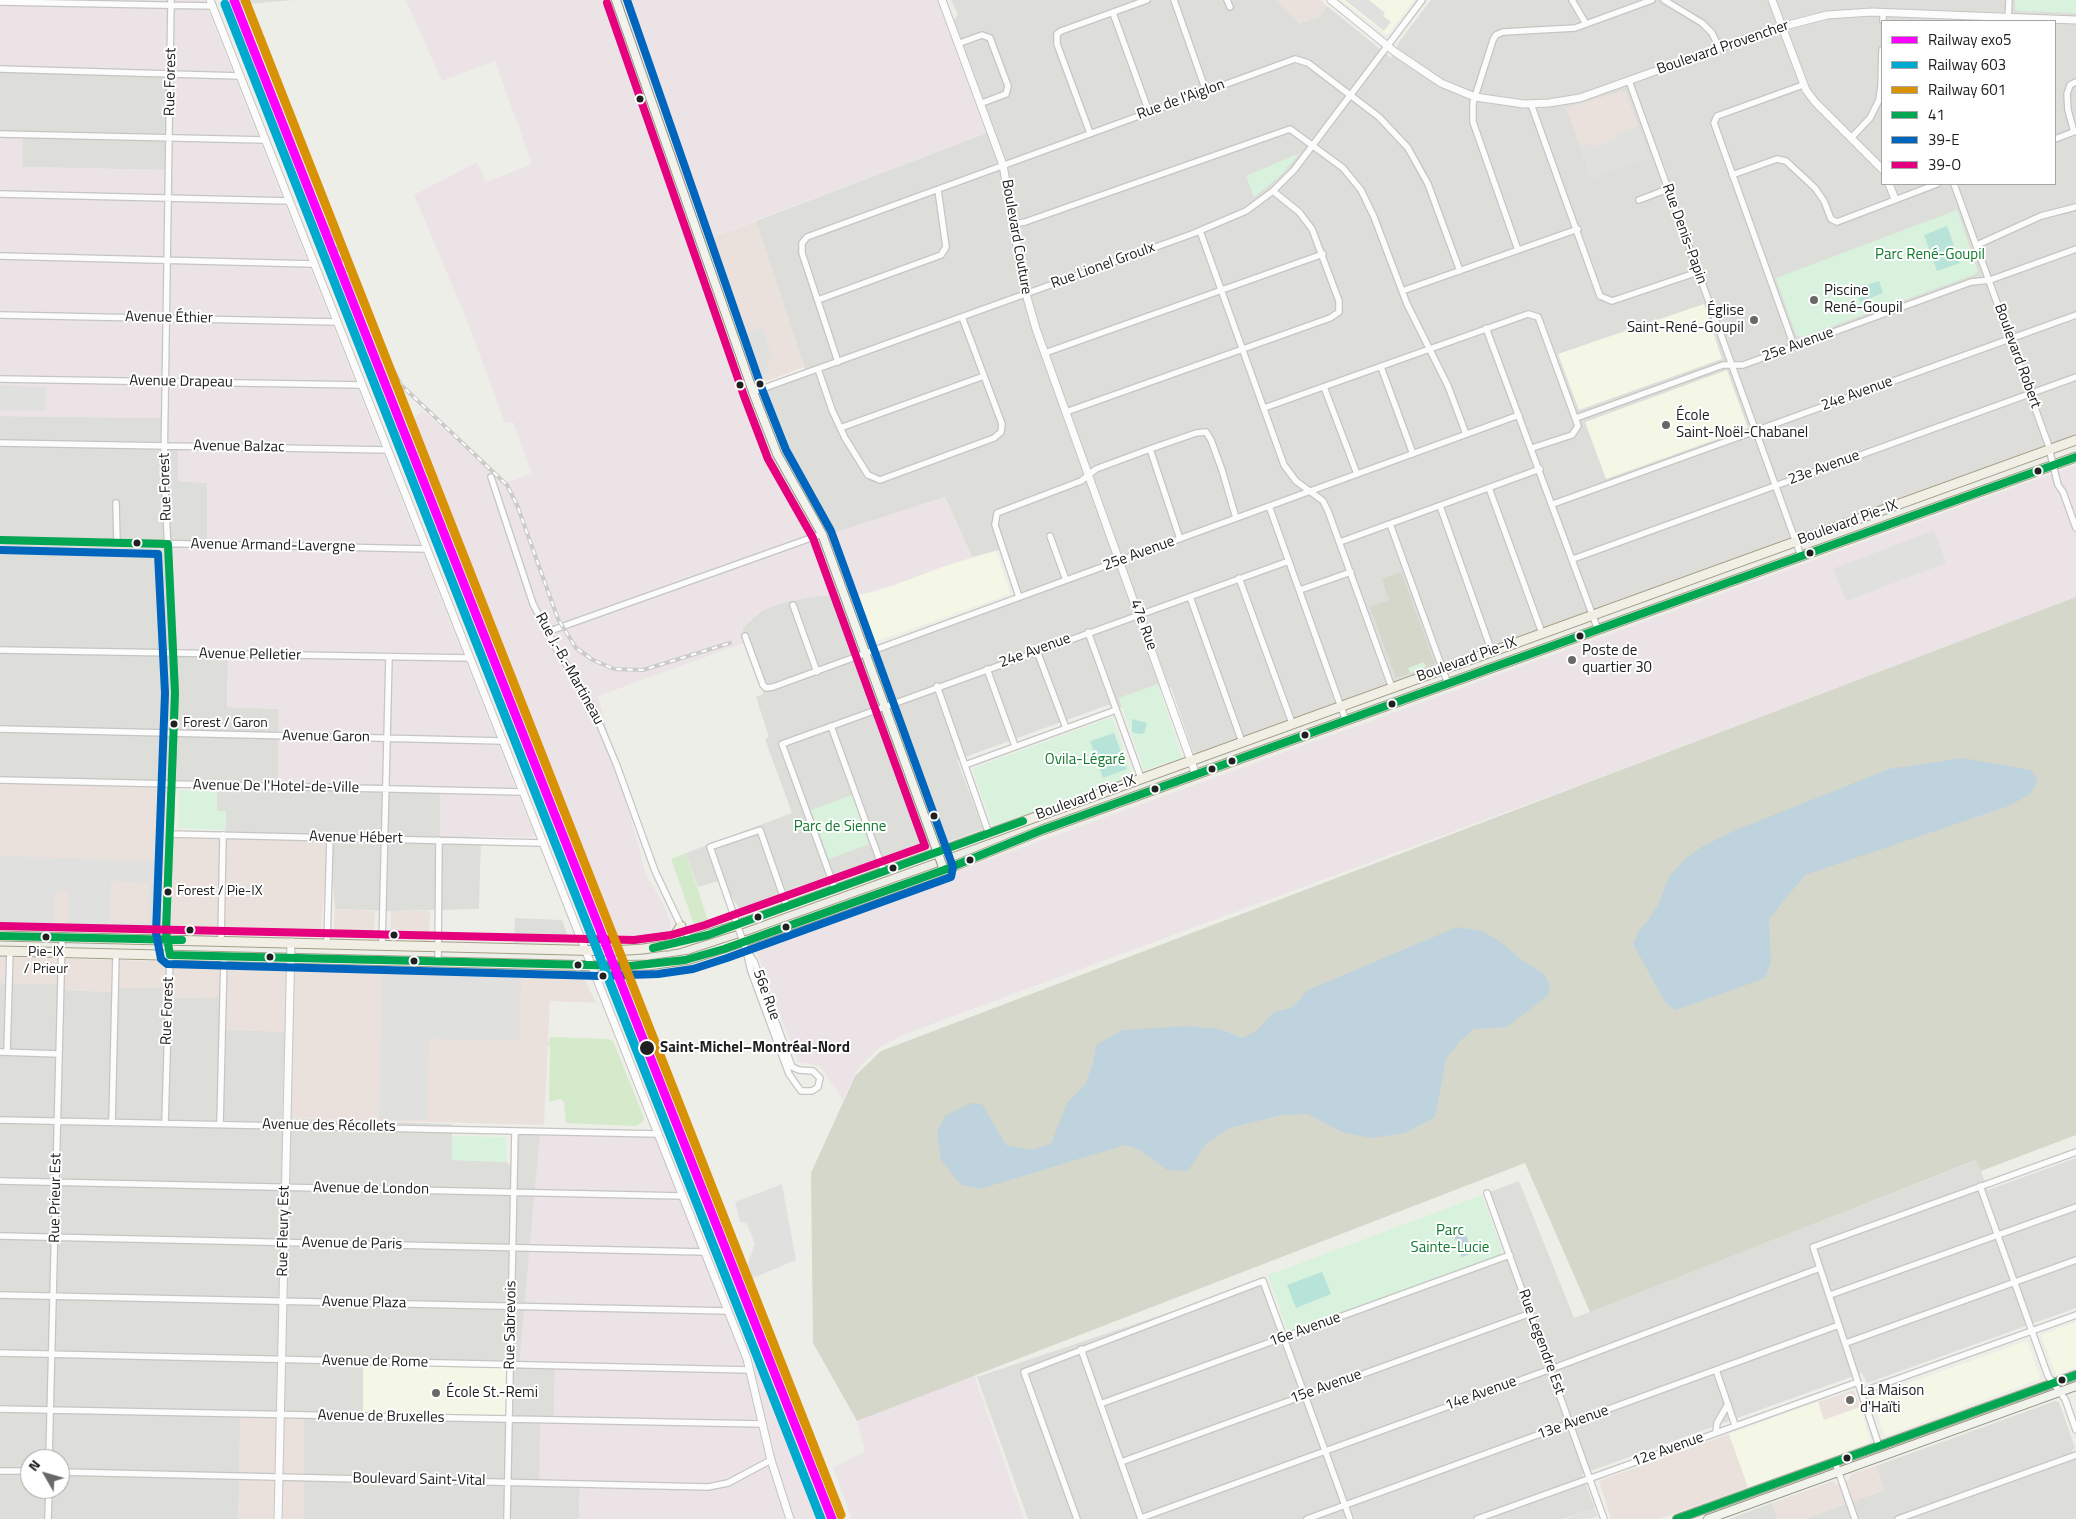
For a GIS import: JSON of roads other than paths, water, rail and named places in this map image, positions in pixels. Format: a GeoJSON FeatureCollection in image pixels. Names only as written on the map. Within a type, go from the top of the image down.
{"type":"FeatureCollection","features":[{"type":"Feature","properties":{"kind":"main road"},"geometry":{"type":"LineString","coordinates":[[616,0],[753,392],[777,454],[822,534],[944,870]]}},
{"type":"Feature","properties":{"kind":"main road","name":"Boulevard Pie-IX"},"geometry":{"type":"LineString","coordinates":[[0,936],[585,950],[627,950],[668,946],[738,925],[2076,440]]}},
{"type":"Feature","properties":{"kind":"main road","name":"Boulevard Pie-IX"},"geometry":{"type":"LineString","coordinates":[[5,951],[630,966],[664,963],[745,946],[944,870],[1042,830],[2076,457]]}},
{"type":"Feature","properties":{"kind":"main road"},"geometry":{"type":"LineString","coordinates":[[668,946],[681,926]]}},
{"type":"Feature","properties":{"kind":"main road"},"geometry":{"type":"LineString","coordinates":[[1677,1519],[2076,1375]]}},
{"type":"Feature","properties":{"kind":"main road"},"geometry":{"type":"LineString","coordinates":[[1708,1519],[2076,1386]]}},
{"type":"Feature","properties":{"kind":"street","name":"Boulevard Couture"},"geometry":{"type":"LineString","coordinates":[[942,0],[960,43],[1003,165],[1026,294],[1088,475]]}},
{"type":"Feature","properties":{"kind":"street"},"geometry":{"type":"LineString","coordinates":[[1090,133],[1057,44],[1057,34],[1065,29],[1147,0]]}},
{"type":"Feature","properties":{"kind":"street"},"geometry":{"type":"LineString","coordinates":[[1174,0],[1206,91]]}},
{"type":"Feature","properties":{"kind":"street"},"geometry":{"type":"LineString","coordinates":[[1227,0],[1230,7]]}},
{"type":"Feature","properties":{"kind":"street","name":"Boulevard Provencher"},"geometry":{"type":"LineString","coordinates":[[1331,0],[1429,76],[1475,97],[1531,104],[1580,98],[1783,26],[1827,15],[1883,12],[1946,18],[2076,20]]}},
{"type":"Feature","properties":{"kind":"street","name":"Rue Lionel Groulx"},"geometry":{"type":"LineString","coordinates":[[753,392],[1200,231],[1246,211],[1273,192],[1313,146],[1422,0]]}},
{"type":"Feature","properties":{"kind":"street"},"geometry":{"type":"LineString","coordinates":[[1572,0],[1586,24]]}},
{"type":"Feature","properties":{"kind":"street"},"geometry":{"type":"LineString","coordinates":[[1518,250],[1473,122],[1472,112],[1475,97],[1496,35],[1503,32],[1564,29],[1586,24],[1652,0]]}},
{"type":"Feature","properties":{"kind":"street"},"geometry":{"type":"LineString","coordinates":[[1664,0],[1702,23],[1712,33],[1719,48]]}},
{"type":"Feature","properties":{"kind":"street"},"geometry":{"type":"LineString","coordinates":[[1772,0],[1803,85],[1815,102],[1881,168]]}},
{"type":"Feature","properties":{"kind":"street"},"geometry":{"type":"LineString","coordinates":[[2008,19],[2009,0]]}},
{"type":"Feature","properties":{"kind":"street"},"geometry":{"type":"LineString","coordinates":[[0,2],[211,3],[728,1311],[750,1370],[771,1460],[790,1519]]}},
{"type":"Feature","properties":{"kind":"street","name":"Rue Forest"},"geometry":{"type":"LineString","coordinates":[[165,1123],[170,955],[166,940],[174,734],[173,653],[164,446],[171,3]]}},
{"type":"Feature","properties":{"kind":"street"},"geometry":{"type":"LineString","coordinates":[[1883,12],[1883,20]]}},
{"type":"Feature","properties":{"kind":"street"},"geometry":{"type":"LineString","coordinates":[[1113,13],[1149,112]]}},
{"type":"Feature","properties":{"kind":"street"},"geometry":{"type":"LineString","coordinates":[[960,43],[982,35],[988,36],[992,41],[1002,68],[1008,92],[1003,96],[982,103]]}},
{"type":"Feature","properties":{"kind":"street","name":"Rue de l'Aiglon"},"geometry":{"type":"LineString","coordinates":[[818,300],[802,253],[802,243],[812,234],[938,190],[1291,60],[1299,59],[1350,96]]}},
{"type":"Feature","properties":{"kind":"street"},"geometry":{"type":"LineString","coordinates":[[0,70],[240,76]]}},
{"type":"Feature","properties":{"kind":"street","name":"Rue Denis-Papin"},"geometry":{"type":"LineString","coordinates":[[1629,81],[1800,556]]}},
{"type":"Feature","properties":{"kind":"street"},"geometry":{"type":"LineString","coordinates":[[2056,139],[2075,132],[2068,110],[2067,94],[2070,85],[2076,82]]}},
{"type":"Feature","properties":{"kind":"street"},"geometry":{"type":"LineString","coordinates":[[1794,346],[1714,123],[1717,116],[1803,85]]}},
{"type":"Feature","properties":{"kind":"street"},"geometry":{"type":"LineString","coordinates":[[1852,138],[1870,118],[1878,100],[1881,86]]}},
{"type":"Feature","properties":{"kind":"street"},"geometry":{"type":"LineString","coordinates":[[1350,96],[1394,132],[1416,160],[1428,184],[1460,271]]}},
{"type":"Feature","properties":{"kind":"street"},"geometry":{"type":"LineString","coordinates":[[1531,104],[1578,229],[1597,290],[1605,300],[1617,300],[1698,272]]}},
{"type":"Feature","properties":{"kind":"street"},"geometry":{"type":"LineString","coordinates":[[1014,224],[1025,222],[1286,128],[1292,130],[1343,168],[1361,190],[1374,217],[1402,291],[1448,386],[1466,434]]}},
{"type":"Feature","properties":{"kind":"street"},"geometry":{"type":"LineString","coordinates":[[0,134],[265,140]]}},
{"type":"Feature","properties":{"kind":"street"},"geometry":{"type":"LineString","coordinates":[[1732,175],[1777,160],[1786,160],[1820,194],[1834,222],[1934,185]]}},
{"type":"Feature","properties":{"kind":"street"},"geometry":{"type":"LineString","coordinates":[[1889,185],[1895,199]]}},
{"type":"Feature","properties":{"kind":"street","name":"Boulevard Robert"},"geometry":{"type":"LineString","coordinates":[[1954,185],[2050,450],[2058,485],[2063,492],[2076,528]]}},
{"type":"Feature","properties":{"kind":"street"},"geometry":{"type":"LineString","coordinates":[[1639,200],[1668,189]]}},
{"type":"Feature","properties":{"kind":"street"},"geometry":{"type":"LineString","coordinates":[[838,362],[818,300],[941,255],[946,247],[938,190]]}},
{"type":"Feature","properties":{"kind":"street"},"geometry":{"type":"LineString","coordinates":[[1066,412],[1335,315],[1340,307],[1339,301],[1307,220],[1273,192]]}},
{"type":"Feature","properties":{"kind":"street"},"geometry":{"type":"LineString","coordinates":[[0,194],[289,201]]}},
{"type":"Feature","properties":{"kind":"street"},"geometry":{"type":"LineString","coordinates":[[1977,245],[2041,216],[2076,207]]}},
{"type":"Feature","properties":{"kind":"street"},"geometry":{"type":"LineString","coordinates":[[1402,291],[1578,229]]}},
{"type":"Feature","properties":{"kind":"street"},"geometry":{"type":"LineString","coordinates":[[1200,231],[1286,470],[1296,482],[1325,506],[1340,542],[1392,688]]}},
{"type":"Feature","properties":{"kind":"street","name":"25e Avenue"},"geometry":{"type":"LineString","coordinates":[[1576,418],[1724,365],[1743,365],[1971,282],[1990,280],[2076,249]]}},
{"type":"Feature","properties":{"kind":"street"},"geometry":{"type":"LineString","coordinates":[[1045,353],[1322,254]]}},
{"type":"Feature","properties":{"kind":"street"},"geometry":{"type":"LineString","coordinates":[[0,256],[313,264]]}},
{"type":"Feature","properties":{"kind":"street"},"geometry":{"type":"LineString","coordinates":[[1264,408],[1486,328],[1528,314],[1534,314],[1540,322],[1576,418],[1578,429],[1572,435],[1532,448]]}},
{"type":"Feature","properties":{"kind":"street","name":"Avenue Éthier"},"geometry":{"type":"LineString","coordinates":[[0,315],[337,322]]}},
{"type":"Feature","properties":{"kind":"street","name":"24e Avenue"},"geometry":{"type":"LineString","coordinates":[[1553,504],[2076,315]]}},
{"type":"Feature","properties":{"kind":"street"},"geometry":{"type":"LineString","coordinates":[[818,369],[840,428],[864,471],[873,479],[880,480],[994,438],[1001,432],[1002,424],[962,317]]}},
{"type":"Feature","properties":{"kind":"street"},"geometry":{"type":"LineString","coordinates":[[1486,328],[1553,504],[1598,630]]}},
{"type":"Feature","properties":{"kind":"street"},"geometry":{"type":"LineString","coordinates":[[1381,367],[1413,454]]}},
{"type":"Feature","properties":{"kind":"street"},"geometry":{"type":"LineString","coordinates":[[840,428],[984,376]]}},
{"type":"Feature","properties":{"kind":"street","name":"23e Avenue"},"geometry":{"type":"LineString","coordinates":[[1573,559],[2076,377]]}},
{"type":"Feature","properties":{"kind":"street","name":"Avenue Drapeau"},"geometry":{"type":"LineString","coordinates":[[0,379],[362,385]]}},
{"type":"Feature","properties":{"kind":"street"},"geometry":{"type":"LineString","coordinates":[[1324,387],[1357,474]]}},
{"type":"Feature","properties":{"kind":"street","name":"25e Avenue"},"geometry":{"type":"LineString","coordinates":[[745,636],[761,681],[766,688],[769,688],[1519,415]]}},
{"type":"Feature","properties":{"kind":"street"},"geometry":{"type":"LineString","coordinates":[[1019,597],[994,524],[995,517],[1000,511],[1081,481],[1096,469],[1150,449],[1196,433],[1206,432],[1211,440],[1222,470],[1236,518]]}},
{"type":"Feature","properties":{"kind":"street","name":"Avenue Balzac"},"geometry":{"type":"LineString","coordinates":[[0,443],[388,450]]}},
{"type":"Feature","properties":{"kind":"street"},"geometry":{"type":"LineString","coordinates":[[1150,449],[1180,539]]}},
{"type":"Feature","properties":{"kind":"street"},"geometry":{"type":"LineString","coordinates":[[1340,542],[1540,469]]}},
{"type":"Feature","properties":{"kind":"street","name":"47e Rue"},"geometry":{"type":"LineString","coordinates":[[1088,475],[1196,775]]}},
{"type":"Feature","properties":{"kind":"street","name":"Rue J.-B.-Martineau"},"geometry":{"type":"LineString","coordinates":[[491,477],[526,585],[547,632],[596,715],[655,871],[681,926],[691,940]]}},
{"type":"Feature","properties":{"kind":"street"},"geometry":{"type":"LineString","coordinates":[[1489,488],[1542,633]]}},
{"type":"Feature","properties":{"kind":"street"},"geometry":{"type":"LineString","coordinates":[[116,503],[117,542]]}},
{"type":"Feature","properties":{"kind":"street"},"geometry":{"type":"LineString","coordinates":[[1269,506],[1346,721]]}},
{"type":"Feature","properties":{"kind":"street"},"geometry":{"type":"LineString","coordinates":[[1440,506],[1492,652]]}},
{"type":"Feature","properties":{"kind":"street"},"geometry":{"type":"LineString","coordinates":[[1390,524],[1448,684]]}},
{"type":"Feature","properties":{"kind":"street"},"geometry":{"type":"LineString","coordinates":[[547,632],[822,534]]}},
{"type":"Feature","properties":{"kind":"street"},"geometry":{"type":"LineString","coordinates":[[1050,536],[1066,580]]}},
{"type":"Feature","properties":{"kind":"street","name":"Avenue Armand-Lavergne"},"geometry":{"type":"LineString","coordinates":[[0,540],[427,549]]}},
{"type":"Feature","properties":{"kind":"street","name":"24e Avenue"},"geometry":{"type":"LineString","coordinates":[[835,889],[782,744],[937,686],[1289,561]]}},
{"type":"Feature","properties":{"kind":"street"},"geometry":{"type":"LineString","coordinates":[[1300,590],[1351,572]]}},
{"type":"Feature","properties":{"kind":"street"},"geometry":{"type":"LineString","coordinates":[[1239,578],[1292,723]]}},
{"type":"Feature","properties":{"kind":"street"},"geometry":{"type":"LineString","coordinates":[[1190,597],[1242,742]]}},
{"type":"Feature","properties":{"kind":"street"},"geometry":{"type":"LineString","coordinates":[[793,605],[817,672]]}},
{"type":"Feature","properties":{"kind":"street"},"geometry":{"type":"LineString","coordinates":[[1088,632],[1141,778]]}},
{"type":"Feature","properties":{"kind":"street","name":"Avenue Pelletier"},"geometry":{"type":"LineString","coordinates":[[0,650],[470,658]]}},
{"type":"Feature","properties":{"kind":"street"},"geometry":{"type":"LineString","coordinates":[[1037,651],[1066,728]]}},
{"type":"Feature","properties":{"kind":"street"},"geometry":{"type":"LineString","coordinates":[[382,945],[389,657]]}},
{"type":"Feature","properties":{"kind":"street"},"geometry":{"type":"LineString","coordinates":[[987,669],[1015,746]]}},
{"type":"Feature","properties":{"kind":"street"},"geometry":{"type":"LineString","coordinates":[[937,686],[989,834]]}},
{"type":"Feature","properties":{"kind":"street"},"geometry":{"type":"LineString","coordinates":[[965,765],[1116,710]]}},
{"type":"Feature","properties":{"kind":"street"},"geometry":{"type":"LineString","coordinates":[[831,726],[884,872]]}},
{"type":"Feature","properties":{"kind":"street","name":"Avenue Garon"},"geometry":{"type":"LineString","coordinates":[[0,729],[503,742]]}},
{"type":"Feature","properties":{"kind":"street","name":"Avenue De l'Hotel-de-Ville"},"geometry":{"type":"LineString","coordinates":[[0,780],[523,792]]}},
{"type":"Feature","properties":{"kind":"street","name":"56e Rue"},"geometry":{"type":"LineString","coordinates":[[745,946],[754,961],[792,1067],[799,1070],[813,1071],[820,1078],[820,1085],[812,1091],[801,1091],[788,1074],[748,964],[745,946],[710,848],[760,830],[787,907]]}},
{"type":"Feature","properties":{"kind":"street","name":"Avenue Hébert"},"geometry":{"type":"LineString","coordinates":[[170,834],[542,842]]}},
{"type":"Feature","properties":{"kind":"street"},"geometry":{"type":"LineString","coordinates":[[221,941],[223,835]]}},
{"type":"Feature","properties":{"kind":"street"},"geometry":{"type":"LineString","coordinates":[[327,944],[330,838]]}},
{"type":"Feature","properties":{"kind":"street"},"geometry":{"type":"LineString","coordinates":[[438,962],[436,946],[439,840]]}},
{"type":"Feature","properties":{"kind":"street","name":"Rue Prieur Est"},"geometry":{"type":"LineString","coordinates":[[49,1449],[62,937]]}},
{"type":"Feature","properties":{"kind":"street","name":"Rue Fleury Est"},"geometry":{"type":"LineString","coordinates":[[278,1519],[291,942]]}},
{"type":"Feature","properties":{"kind":"street"},"geometry":{"type":"LineString","coordinates":[[5,951],[3,1052],[59,1054]]}},
{"type":"Feature","properties":{"kind":"street"},"geometry":{"type":"LineString","coordinates":[[112,1122],[116,954]]}},
{"type":"Feature","properties":{"kind":"street"},"geometry":{"type":"LineString","coordinates":[[220,1124],[224,956]]}},
{"type":"Feature","properties":{"kind":"street","name":"Avenue des Récollets"},"geometry":{"type":"LineString","coordinates":[[0,1120],[658,1134]]}},
{"type":"Feature","properties":{"kind":"street","name":"Rue Sabrevois"},"geometry":{"type":"LineString","coordinates":[[507,1519],[515,1131]]}},
{"type":"Feature","properties":{"kind":"street"},"geometry":{"type":"LineString","coordinates":[[1879,1446],[1813,1247],[2076,1152]]}},
{"type":"Feature","properties":{"kind":"street","name":"Avenue de London"},"geometry":{"type":"LineString","coordinates":[[0,1180],[682,1196]]}},
{"type":"Feature","properties":{"kind":"street"},"geometry":{"type":"LineString","coordinates":[[1980,1186],[2048,1376],[2064,1399],[2076,1430]]}},
{"type":"Feature","properties":{"kind":"street","name":"Rue Legendre Est"},"geometry":{"type":"LineString","coordinates":[[1487,1193],[1604,1519]]}},
{"type":"Feature","properties":{"kind":"street"},"geometry":{"type":"LineString","coordinates":[[1830,1295],[2076,1206]]}},
{"type":"Feature","properties":{"kind":"street","name":"Avenue de Paris"},"geometry":{"type":"LineString","coordinates":[[0,1236],[704,1252]]}},
{"type":"Feature","properties":{"kind":"street","name":"16e Avenue"},"geometry":{"type":"LineString","coordinates":[[1100,1404],[1510,1255]]}},
{"type":"Feature","properties":{"kind":"street"},"geometry":{"type":"LineString","coordinates":[[1846,1344],[2076,1260]]}},
{"type":"Feature","properties":{"kind":"street","name":"14e Avenue"},"geometry":{"type":"LineString","coordinates":[[1141,1519],[1820,1268]]}},
{"type":"Feature","properties":{"kind":"street"},"geometry":{"type":"LineString","coordinates":[[1077,1519],[1024,1372],[1263,1281],[1350,1519]]}},
{"type":"Feature","properties":{"kind":"street","name":"Avenue Plaza"},"geometry":{"type":"LineString","coordinates":[[0,1295],[728,1311]]}},
{"type":"Feature","properties":{"kind":"street","name":"15e Avenue"},"geometry":{"type":"LineString","coordinates":[[1121,1462],[1531,1313]]}},
{"type":"Feature","properties":{"kind":"street"},"geometry":{"type":"LineString","coordinates":[[1861,1392],[2076,1315]]}},
{"type":"Feature","properties":{"kind":"street","name":"13e Avenue"},"geometry":{"type":"LineString","coordinates":[[1307,1519],[1839,1325]]}},
{"type":"Feature","properties":{"kind":"street"},"geometry":{"type":"LineString","coordinates":[[1081,1349],[1141,1519]]}},
{"type":"Feature","properties":{"kind":"street","name":"Avenue de Rome"},"geometry":{"type":"LineString","coordinates":[[0,1353],[750,1370]]}},
{"type":"Feature","properties":{"kind":"street"},"geometry":{"type":"LineString","coordinates":[[1716,1370],[1735,1425]]}},
{"type":"Feature","properties":{"kind":"street","name":"12e Avenue"},"geometry":{"type":"LineString","coordinates":[[1477,1519],[1858,1382]]}},
{"type":"Feature","properties":{"kind":"street"},"geometry":{"type":"LineString","coordinates":[[1716,1432],[1717,1423],[1728,1404]]}},
{"type":"Feature","properties":{"kind":"street","name":"Avenue de Bruxelles"},"geometry":{"type":"LineString","coordinates":[[0,1409],[763,1424]]}},
{"type":"Feature","properties":{"kind":"street"},"geometry":{"type":"LineString","coordinates":[[1898,1519],[2076,1455]]}},
{"type":"Feature","properties":{"kind":"street","name":"Boulevard Saint-Vital"},"geometry":{"type":"LineString","coordinates":[[70,1472],[715,1486],[734,1481],[771,1460]]}},
{"type":"Feature","properties":{"kind":"street"},"geometry":{"type":"LineString","coordinates":[[1835,1462],[1855,1519]]}},
{"type":"Feature","properties":{"kind":"street"},"geometry":{"type":"LineString","coordinates":[[0,1471],[20,1472]]}},
{"type":"Feature","properties":{"kind":"street"},"geometry":{"type":"LineString","coordinates":[[48,1499],[48,1519]]}},
{"type":"Feature","properties":{"kind":"railway"},"geometry":{"type":"LineString","coordinates":[[300,172],[401,385],[507,485],[517,505],[558,619],[576,648],[593,660],[614,669],[643,670],[730,643]]}},
{"type":"Feature","properties":{"kind":"rail line","name":"exo5"},"geometry":{"type":"LineString","coordinates":[[234,0],[832,1519]]}},
{"type":"Feature","properties":{"kind":"rail line","name":"601"},"geometry":{"type":"LineString","coordinates":[[245,0],[841,1515]]}},
{"type":"Feature","properties":{"kind":"rail line","name":"603"},"geometry":{"type":"LineString","coordinates":[[225,4],[821,1519]]}},
{"type":"Feature","properties":{"kind":"place","name":"Piscine René-Goupil"},"geometry":{"type":"Point","coordinates":[1814,300]}},
{"type":"Feature","properties":{"kind":"place","name":"Église Saint-René-Goupil"},"geometry":{"type":"Point","coordinates":[1754,320]}},
{"type":"Feature","properties":{"kind":"place","name":"École Saint-Noël-Chabanel"},"geometry":{"type":"Point","coordinates":[1666,425]}},
{"type":"Feature","properties":{"kind":"place","name":"Poste de quartier 30"},"geometry":{"type":"Point","coordinates":[1572,660]}},
{"type":"Feature","properties":{"kind":"place","name":"Forest / Garon"},"geometry":{"type":"Point","coordinates":[174,724]}},
{"type":"Feature","properties":{"kind":"place","name":"Forest / Pie-IX"},"geometry":{"type":"Point","coordinates":[168,892]}},
{"type":"Feature","properties":{"kind":"place","name":"Pie-IX / Prieur"},"geometry":{"type":"Point","coordinates":[46,937]}},
{"type":"Feature","properties":{"kind":"place","name":"Saint-Michel–Montréal-Nord"},"geometry":{"type":"Point","coordinates":[647,1048]}},
{"type":"Feature","properties":{"kind":"place","name":"École St.-Remi"},"geometry":{"type":"Point","coordinates":[436,1393]}},
{"type":"Feature","properties":{"kind":"place","name":"La Maison d'Haïti"},"geometry":{"type":"Point","coordinates":[1850,1400]}},
{"type":"Feature","properties":{"kind":"park label","name":"Parc René-Goupil"},"geometry":{"type":"Point","coordinates":[1930,255]}},
{"type":"Feature","properties":{"kind":"park label","name":"Ovila-Légaré"},"geometry":{"type":"Point","coordinates":[1085,760]}},
{"type":"Feature","properties":{"kind":"park label","name":"Parc de Sienne"},"geometry":{"type":"Point","coordinates":[840,827]}},
{"type":"Feature","properties":{"kind":"park label","name":"Parc Sainte-Lucie"},"geometry":{"type":"Point","coordinates":[1450,1240]}}]}
